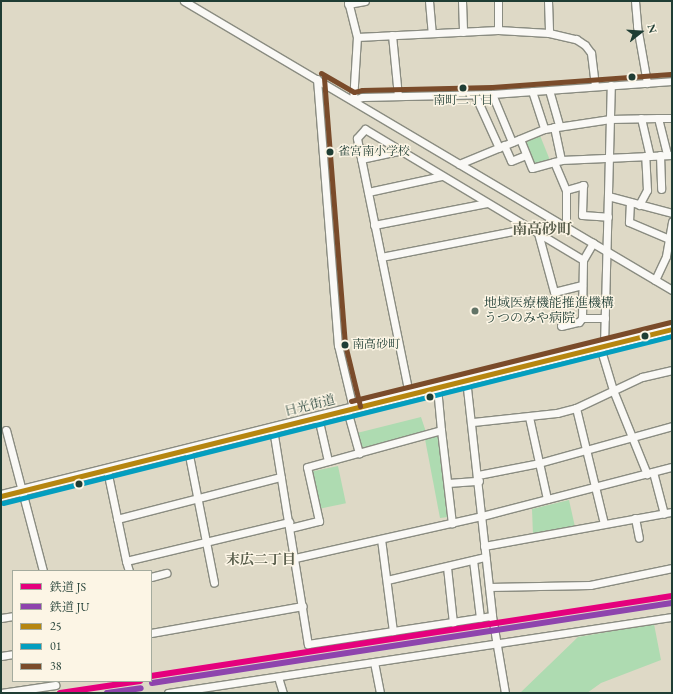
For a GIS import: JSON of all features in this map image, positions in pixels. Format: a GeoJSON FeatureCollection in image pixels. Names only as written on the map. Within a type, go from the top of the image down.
{"type":"FeatureCollection","features":[{"type":"Feature","properties":{"kind":"highway","name":"日光街道"},"geometry":{"type":"LineString","coordinates":[[1,496],[318,418],[466,379],[672,328]]}},
{"type":"Feature","properties":{"kind":"street"},"geometry":{"type":"LineString","coordinates":[[184,1],[672,290]]}},
{"type":"Feature","properties":{"kind":"street"},"geometry":{"type":"LineString","coordinates":[[195,1],[197,9]]}},
{"type":"Feature","properties":{"kind":"street"},"geometry":{"type":"LineString","coordinates":[[353,100],[357,37],[348,2],[365,1]]}},
{"type":"Feature","properties":{"kind":"street"},"geometry":{"type":"LineString","coordinates":[[429,1],[432,33]]}},
{"type":"Feature","properties":{"kind":"street"},"geometry":{"type":"LineString","coordinates":[[462,1],[463,32]]}},
{"type":"Feature","properties":{"kind":"street"},"geometry":{"type":"LineString","coordinates":[[498,1],[498,30]]}},
{"type":"Feature","properties":{"kind":"street"},"geometry":{"type":"LineString","coordinates":[[548,1],[549,33]]}},
{"type":"Feature","properties":{"kind":"street"},"geometry":{"type":"LineString","coordinates":[[635,1],[636,26],[647,83]]}},
{"type":"Feature","properties":{"kind":"street"},"geometry":{"type":"LineString","coordinates":[[357,37],[498,30],[549,33],[576,39],[585,45],[591,53],[595,86]]}},
{"type":"Feature","properties":{"kind":"street"},"geometry":{"type":"LineString","coordinates":[[392,35],[398,96]]}},
{"type":"Feature","properties":{"kind":"street"},"geometry":{"type":"LineString","coordinates":[[317,79],[338,346],[359,453]]}},
{"type":"Feature","properties":{"kind":"street"},"geometry":{"type":"LineString","coordinates":[[353,100],[398,96],[492,94],[672,81]]}},
{"type":"Feature","properties":{"kind":"street"},"geometry":{"type":"LineString","coordinates":[[484,546],[668,513],[632,438],[612,390],[602,346],[605,318],[611,85]]}},
{"type":"Feature","properties":{"kind":"street"},"geometry":{"type":"LineString","coordinates":[[549,90],[557,127],[558,161],[566,190],[566,228]]}},
{"type":"Feature","properties":{"kind":"street"},"geometry":{"type":"LineString","coordinates":[[532,91],[544,129]]}},
{"type":"Feature","properties":{"kind":"street"},"geometry":{"type":"LineString","coordinates":[[492,94],[512,142]]}},
{"type":"Feature","properties":{"kind":"street"},"geometry":{"type":"LineString","coordinates":[[475,95],[501,146],[511,161],[526,155]]}},
{"type":"Feature","properties":{"kind":"street"},"geometry":{"type":"LineString","coordinates":[[639,205],[647,190],[648,156],[641,118]]}},
{"type":"Feature","properties":{"kind":"street"},"geometry":{"type":"LineString","coordinates":[[520,139],[532,168],[558,161],[670,155],[658,118]]}},
{"type":"Feature","properties":{"kind":"street"},"geometry":{"type":"LineString","coordinates":[[459,164],[544,129],[610,119],[672,118]]}},
{"type":"Feature","properties":{"kind":"street"},"geometry":{"type":"LineString","coordinates":[[409,394],[357,138],[365,129],[399,151],[583,260]]}},
{"type":"Feature","properties":{"kind":"street"},"geometry":{"type":"LineString","coordinates":[[361,158],[399,151]]}},
{"type":"Feature","properties":{"kind":"street"},"geometry":{"type":"LineString","coordinates":[[660,155],[661,189]]}},
{"type":"Feature","properties":{"kind":"street"},"geometry":{"type":"LineString","coordinates":[[368,192],[442,176]]}},
{"type":"Feature","properties":{"kind":"street"},"geometry":{"type":"LineString","coordinates":[[566,190],[583,185],[582,215],[608,217]]}},
{"type":"Feature","properties":{"kind":"street"},"geometry":{"type":"LineString","coordinates":[[608,196],[672,213]]}},
{"type":"Feature","properties":{"kind":"street"},"geometry":{"type":"LineString","coordinates":[[630,202],[629,222],[669,239]]}},
{"type":"Feature","properties":{"kind":"street"},"geometry":{"type":"LineString","coordinates":[[374,225],[487,203]]}},
{"type":"Feature","properties":{"kind":"street"},"geometry":{"type":"LineString","coordinates":[[655,280],[670,250],[669,239],[672,222]]}},
{"type":"Feature","properties":{"kind":"street"},"geometry":{"type":"LineString","coordinates":[[381,257],[529,228]]}},
{"type":"Feature","properties":{"kind":"street"},"geometry":{"type":"LineString","coordinates":[[538,233],[554,292],[582,285]]}},
{"type":"Feature","properties":{"kind":"street"},"geometry":{"type":"LineString","coordinates":[[561,326],[579,322],[582,318],[583,260],[593,243]]}},
{"type":"Feature","properties":{"kind":"street"},"geometry":{"type":"LineString","coordinates":[[582,318],[605,318]]}},
{"type":"Feature","properties":{"kind":"street"},"geometry":{"type":"LineString","coordinates":[[472,422],[529,417],[576,408],[642,377],[672,370]]}},
{"type":"Feature","properties":{"kind":"street"},"geometry":{"type":"LineString","coordinates":[[466,379],[472,422],[492,616],[505,693]]}},
{"type":"Feature","properties":{"kind":"street"},"geometry":{"type":"LineString","coordinates":[[437,387],[452,522]]}},
{"type":"Feature","properties":{"kind":"street"},"geometry":{"type":"LineString","coordinates":[[576,408],[604,524]]}},
{"type":"Feature","properties":{"kind":"street"},"geometry":{"type":"LineString","coordinates":[[529,417],[547,499]]}},
{"type":"Feature","properties":{"kind":"street"},"geometry":{"type":"LineString","coordinates":[[318,418],[328,461]]}},
{"type":"Feature","properties":{"kind":"street"},"geometry":{"type":"LineString","coordinates":[[448,483],[478,478],[538,463],[672,426]]}},
{"type":"Feature","properties":{"kind":"street"},"geometry":{"type":"LineString","coordinates":[[273,429],[290,525],[308,644],[492,616]]}},
{"type":"Feature","properties":{"kind":"street"},"geometry":{"type":"LineString","coordinates":[[6,430],[43,570]]}},
{"type":"Feature","properties":{"kind":"street"},"geometry":{"type":"LineString","coordinates":[[126,561],[206,542],[290,525],[319,521],[307,467],[441,430]]}},
{"type":"Feature","properties":{"kind":"street"},"geometry":{"type":"LineString","coordinates":[[188,450],[214,582]]}},
{"type":"Feature","properties":{"kind":"street"},"geometry":{"type":"LineString","coordinates":[[295,558],[482,516],[672,468]]}},
{"type":"Feature","properties":{"kind":"street"},"geometry":{"type":"LineString","coordinates":[[107,470],[129,570]]}},
{"type":"Feature","properties":{"kind":"street"},"geometry":{"type":"LineString","coordinates":[[117,519],[281,477]]}},
{"type":"Feature","properties":{"kind":"street"},"geometry":{"type":"LineString","coordinates":[[635,518],[638,538]]}},
{"type":"Feature","properties":{"kind":"street"},"geometry":{"type":"LineString","coordinates":[[381,539],[393,631]]}},
{"type":"Feature","properties":{"kind":"street"},"geometry":{"type":"LineString","coordinates":[[387,580],[486,557]]}},
{"type":"Feature","properties":{"kind":"street"},"geometry":{"type":"LineString","coordinates":[[473,560],[480,618]]}},
{"type":"Feature","properties":{"kind":"street"},"geometry":{"type":"LineString","coordinates":[[447,567],[453,623]]}},
{"type":"Feature","properties":{"kind":"street"},"geometry":{"type":"LineString","coordinates":[[489,587],[590,585],[672,568]]}},
{"type":"Feature","properties":{"kind":"street"},"geometry":{"type":"LineString","coordinates":[[152,577],[166,573]]}},
{"type":"Feature","properties":{"kind":"street"},"geometry":{"type":"LineString","coordinates":[[152,633],[303,606]]}},
{"type":"Feature","properties":{"kind":"street"},"geometry":{"type":"LineString","coordinates":[[1,610],[2,618],[12,616]]}},
{"type":"Feature","properties":{"kind":"street"},"geometry":{"type":"LineString","coordinates":[[168,693],[193,691],[672,617]]}},
{"type":"Feature","properties":{"kind":"street"},"geometry":{"type":"LineString","coordinates":[[1,656],[12,654]]}},
{"type":"Feature","properties":{"kind":"street"},"geometry":{"type":"LineString","coordinates":[[374,662],[380,693]]}},
{"type":"Feature","properties":{"kind":"street"},"geometry":{"type":"LineString","coordinates":[[278,678],[283,693]]}},
{"type":"Feature","properties":{"kind":"street"},"geometry":{"type":"LineString","coordinates":[[1,693],[55,683],[56,693]]}},
{"type":"Feature","properties":{"kind":"green space"},"geometry":{"type":"Polygon","coordinates":[[[539,133],[550,160],[533,167],[522,140],[539,133]]]}},
{"type":"Feature","properties":{"kind":"green space"},"geometry":{"type":"Polygon","coordinates":[[[421,417],[426,432],[362,451],[357,433],[421,417]]]}},
{"type":"Feature","properties":{"kind":"green space"},"geometry":{"type":"Polygon","coordinates":[[[436,436],[439,437],[448,517],[440,518],[425,439],[436,436]]]}},
{"type":"Feature","properties":{"kind":"green space"},"geometry":{"type":"Polygon","coordinates":[[[338,466],[346,503],[319,509],[312,472],[338,466]]]}},
{"type":"Feature","properties":{"kind":"green space"},"geometry":{"type":"Polygon","coordinates":[[[569,500],[575,527],[533,535],[532,509],[569,500]]]}},
{"type":"Feature","properties":{"kind":"green space"},"geometry":{"type":"Polygon","coordinates":[[[654,624],[661,660],[601,683],[587,693],[520,693],[578,637],[654,624]]]}},
{"type":"Feature","properties":{"kind":"rail line","name":"JS"},"geometry":{"type":"LineString","coordinates":[[152,676],[672,596]]}},
{"type":"Feature","properties":{"kind":"rail line","name":"JU"},"geometry":{"type":"LineString","coordinates":[[152,683],[672,603]]}},
{"type":"Feature","properties":{"kind":"rail line","name":"JS"},"geometry":{"type":"LineString","coordinates":[[60,693],[133,682]]}},
{"type":"Feature","properties":{"kind":"rail line","name":"JU"},"geometry":{"type":"LineString","coordinates":[[107,693],[141,688]]}},
{"type":"Feature","properties":{"kind":"transit line","name":"38"},"geometry":{"type":"LineString","coordinates":[[321,73],[354,92],[362,90],[492,87],[671,74]]}},
{"type":"Feature","properties":{"kind":"transit line","name":"38"},"geometry":{"type":"LineString","coordinates":[[324,78],[345,344],[360,406]]}},
{"type":"Feature","properties":{"kind":"transit line","name":"38"},"geometry":{"type":"LineString","coordinates":[[351,401],[670,322]]}},
{"type":"Feature","properties":{"kind":"transit line","name":"25"},"geometry":{"type":"LineString","coordinates":[[1,496],[672,329]]}},
{"type":"Feature","properties":{"kind":"transit line","name":"01"},"geometry":{"type":"LineString","coordinates":[[3,503],[672,336]]}},
{"type":"Feature","properties":{"kind":"place","name":"南町二丁目"},"geometry":{"type":"Point","coordinates":[463,88]}},
{"type":"Feature","properties":{"kind":"place","name":"雀宮南小学校"},"geometry":{"type":"Point","coordinates":[330,152]}},
{"type":"Feature","properties":{"kind":"place","name":"地域医療機能推進機構 うつのみや病院"},"geometry":{"type":"Point","coordinates":[475,311]}},
{"type":"Feature","properties":{"kind":"place","name":"南高砂町"},"geometry":{"type":"Point","coordinates":[345,345]}},
{"type":"Feature","properties":{"kind":"district","name":"南高砂町"},"geometry":{"type":"Point","coordinates":[542,229]}},
{"type":"Feature","properties":{"kind":"district","name":"末広二丁目"},"geometry":{"type":"Point","coordinates":[261,559]}}]}
